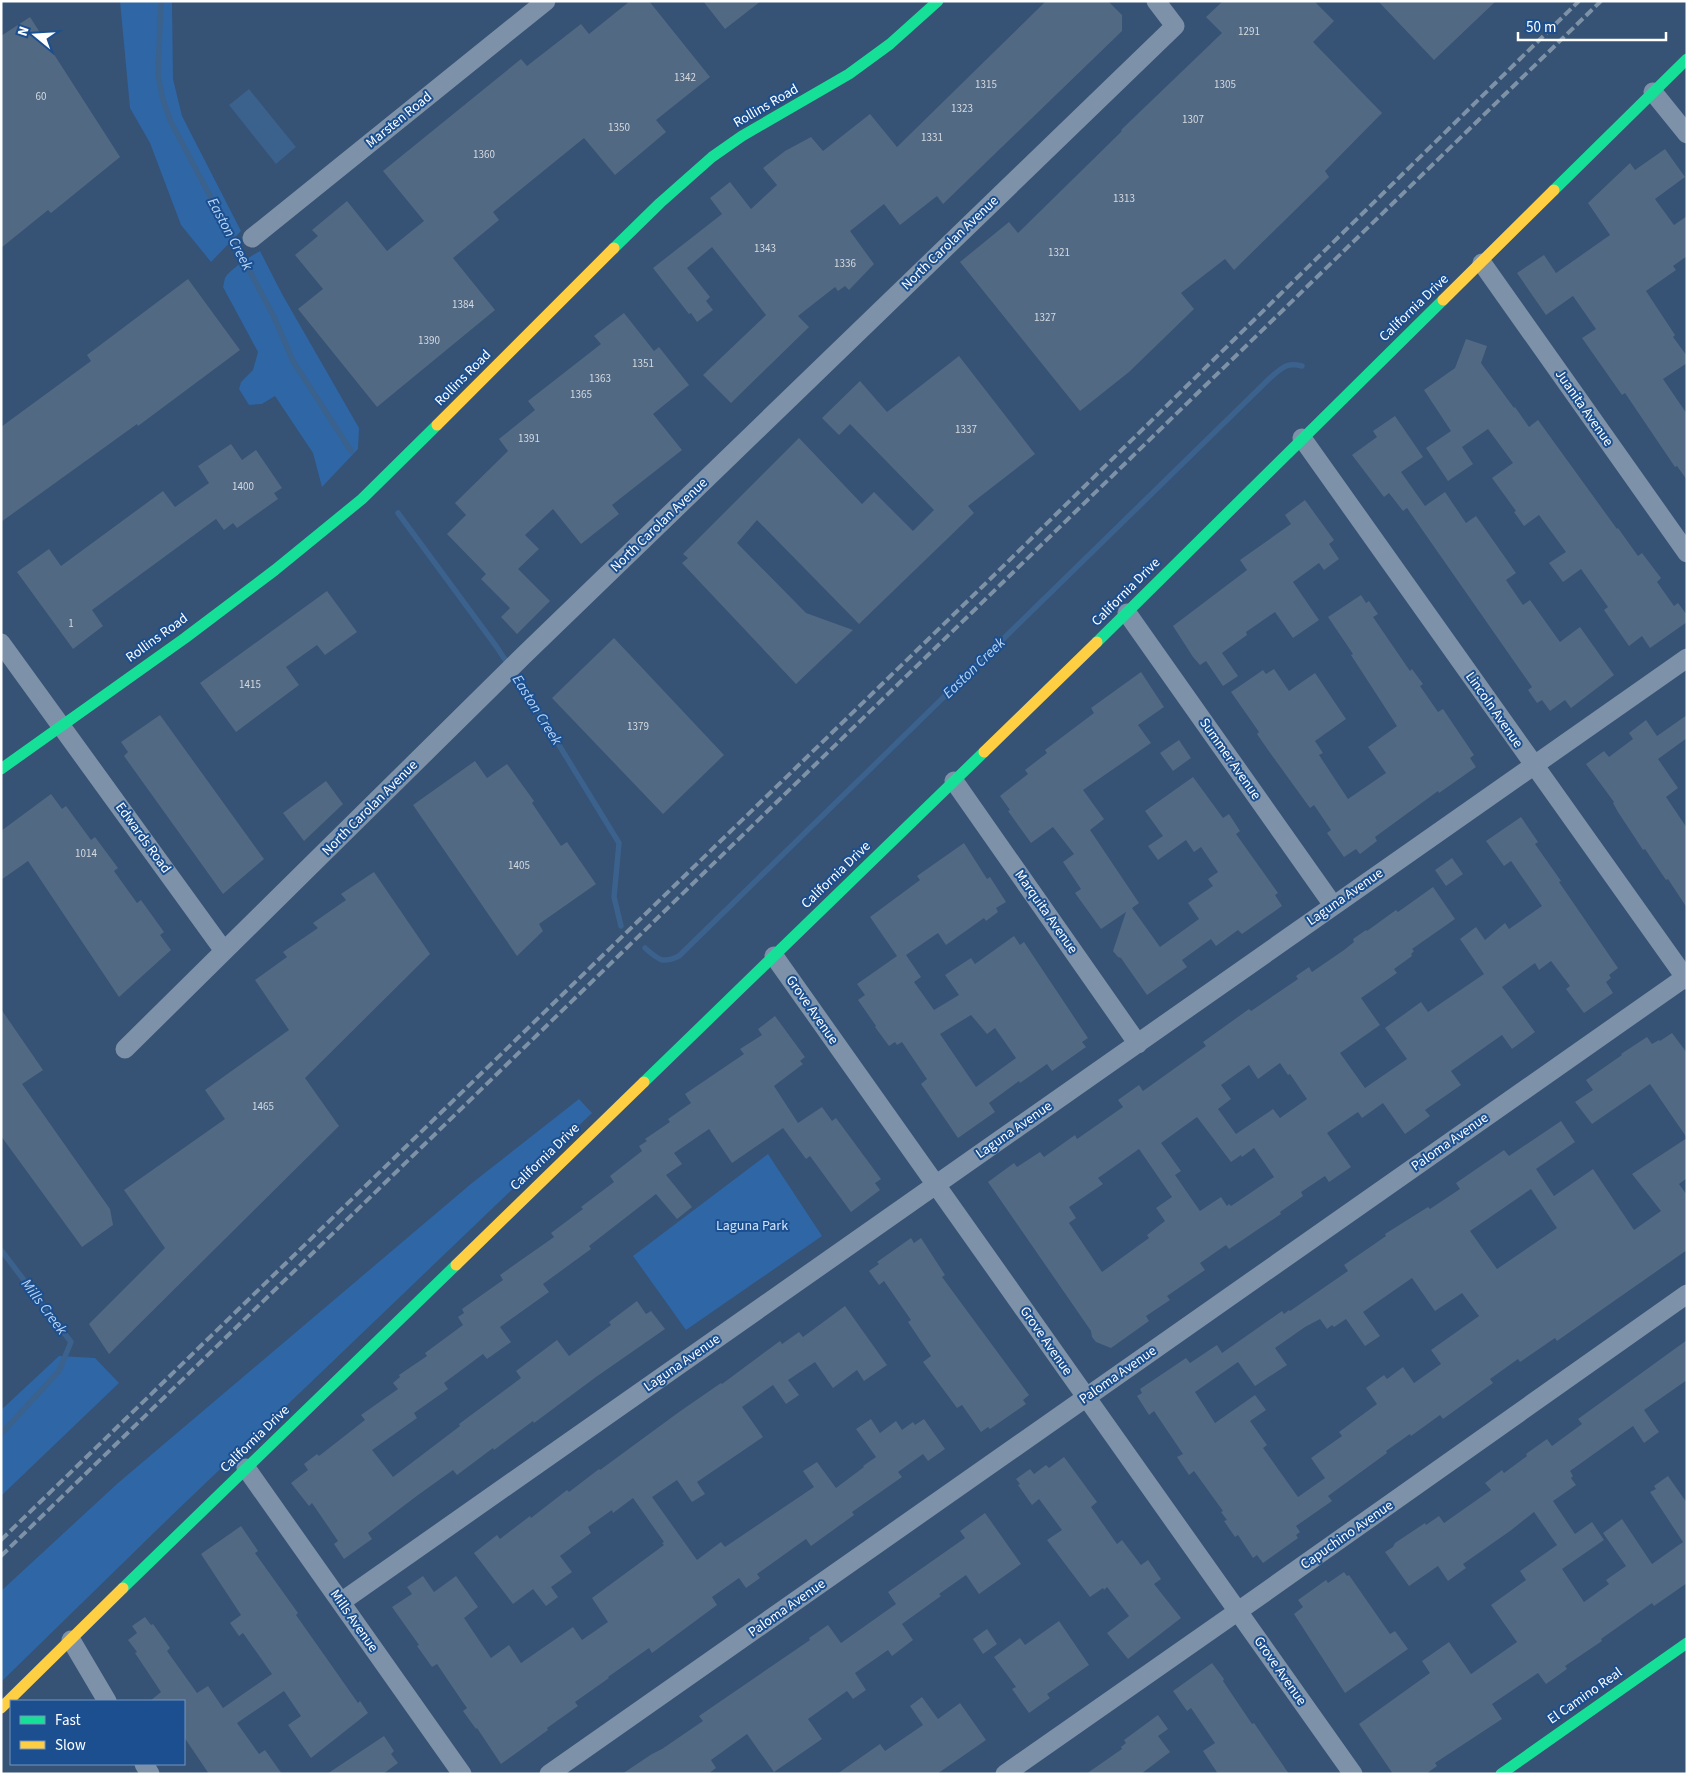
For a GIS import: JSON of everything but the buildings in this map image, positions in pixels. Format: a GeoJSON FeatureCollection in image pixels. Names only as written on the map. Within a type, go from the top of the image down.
{"type":"FeatureCollection","features":[{"type":"Feature","properties":{"kind":"street","name":"Marsten Road"},"geometry":{"type":"LineString","coordinates":[[252,238],[546,1]]}},
{"type":"Feature","properties":{"kind":"street","name":"Rollins Road"},"geometry":{"type":"LineString","coordinates":[[1,769],[272,573],[318,537],[362,499],[660,203],[712,157],[742,136],[849,74],[890,44],[938,1]]}},
{"type":"Feature","properties":{"kind":"street","name":"North Carolan Avenue"},"geometry":{"type":"LineString","coordinates":[[125,1049],[523,656],[1174,26],[1156,1]]}},
{"type":"Feature","properties":{"kind":"street","name":"California Drive"},"geometry":{"type":"LineString","coordinates":[[1,1708],[1127,613],[1687,59]]}},
{"type":"Feature","properties":{"kind":"street"},"geometry":{"type":"LineString","coordinates":[[1653,92],[1687,134]]}},
{"type":"Feature","properties":{"kind":"street","name":"Juanita Avenue"},"geometry":{"type":"LineString","coordinates":[[1482,263],[1687,552]]}},
{"type":"Feature","properties":{"kind":"street","name":"Lincoln Avenue"},"geometry":{"type":"LineString","coordinates":[[1302,438],[1686,978]]}},
{"type":"Feature","properties":{"kind":"street","name":"Summer Avenue"},"geometry":{"type":"LineString","coordinates":[[1127,613],[1333,905]]}},
{"type":"Feature","properties":{"kind":"street","name":"Edwards Road"},"geometry":{"type":"LineString","coordinates":[[1,643],[224,951]]}},
{"type":"Feature","properties":{"kind":"street","name":"Laguna Avenue"},"geometry":{"type":"LineString","coordinates":[[341,1602],[1687,658]]}},
{"type":"Feature","properties":{"kind":"street","name":"Marquita Avenue"},"geometry":{"type":"LineString","coordinates":[[954,781],[1138,1044]]}},
{"type":"Feature","properties":{"kind":"street","name":"Grove Avenue"},"geometry":{"type":"LineString","coordinates":[[774,956],[1353,1774]]}},
{"type":"Feature","properties":{"kind":"street","name":"Paloma Avenue"},"geometry":{"type":"LineString","coordinates":[[549,1774],[1686,978]]}},
{"type":"Feature","properties":{"kind":"street","name":"Capuchino Avenue"},"geometry":{"type":"LineString","coordinates":[[1005,1774],[1687,1294]]}},
{"type":"Feature","properties":{"kind":"street","name":"Mills Avenue"},"geometry":{"type":"LineString","coordinates":[[246,1468],[462,1774]]}},
{"type":"Feature","properties":{"kind":"street"},"geometry":{"type":"LineString","coordinates":[[71,1640],[106,1700]]}},
{"type":"Feature","properties":{"kind":"street","name":"El Camino Real"},"geometry":{"type":"LineString","coordinates":[[1501,1774],[1687,1643]]}},
{"type":"Feature","properties":{"kind":"green space"},"geometry":{"type":"Polygon","coordinates":[[[120,1],[172,1],[173,79],[182,116],[241,231],[211,262],[181,225],[150,143],[130,108],[120,1]]]}},
{"type":"Feature","properties":{"kind":"green space"},"geometry":{"type":"Polygon","coordinates":[[[260,251],[282,294],[359,428],[358,449],[322,487],[313,453],[275,396],[262,404],[249,405],[239,389],[241,382],[253,370],[258,352],[223,287],[225,278],[231,271],[260,251]]]}},
{"type":"Feature","properties":{"kind":"green space"},"geometry":{"type":"Polygon","coordinates":[[[579,1099],[592,1113],[167,1520],[1,1682],[1,1591],[118,1483],[472,1183],[579,1099]]]}},
{"type":"Feature","properties":{"kind":"green space","name":"Laguna Park"},"geometry":{"type":"Polygon","coordinates":[[[768,1154],[822,1236],[686,1330],[633,1256],[768,1154]]]}},
{"type":"Feature","properties":{"kind":"green space"},"geometry":{"type":"Polygon","coordinates":[[[59,1356],[95,1358],[119,1383],[1,1496],[1,1410],[59,1356]]]}},
{"type":"Feature","properties":{"kind":"shaded area"},"geometry":{"type":"Polygon","coordinates":[[[249,89],[296,147],[276,164],[229,105],[249,89]]]}},
{"type":"Feature","properties":{"kind":"waterway","name":"Easton Creek"},"geometry":{"type":"LineString","coordinates":[[161,1],[158,75],[163,100],[171,122],[274,317],[293,361],[351,451]]}},
{"type":"Feature","properties":{"kind":"waterway","name":"Easton Creek"},"geometry":{"type":"LineString","coordinates":[[645,948],[661,960],[668,960],[679,956],[1270,378],[1288,365],[1302,366]]}},
{"type":"Feature","properties":{"kind":"waterway","name":"Easton Creek"},"geometry":{"type":"LineString","coordinates":[[398,513],[496,646],[524,688],[619,843],[614,897],[621,926]]}},
{"type":"Feature","properties":{"kind":"waterway","name":"Mills Creek"},"geometry":{"type":"LineString","coordinates":[[1,1250],[71,1342],[59,1371],[1,1434]]}},
{"type":"Feature","properties":{"kind":"railway"},"geometry":{"type":"LineString","coordinates":[[1,1540],[982,587],[1579,1]]}},
{"type":"Feature","properties":{"kind":"railway"},"geometry":{"type":"LineString","coordinates":[[1,1556],[1601,1]]}},
{"type":"Feature","properties":{"kind":"traffic: fast"},"geometry":{"type":"LineString","coordinates":[[614,248],[660,203],[712,157],[742,136],[849,74],[890,44],[938,1]]}},
{"type":"Feature","properties":{"kind":"traffic: fast"},"geometry":{"type":"LineString","coordinates":[[1554,190],[1687,59]]}},
{"type":"Feature","properties":{"kind":"traffic: fast"},"geometry":{"type":"LineString","coordinates":[[1097,642],[1443,300]]}},
{"type":"Feature","properties":{"kind":"traffic: fast"},"geometry":{"type":"LineString","coordinates":[[1,769],[185,638],[275,570],[362,499],[437,425]]}},
{"type":"Feature","properties":{"kind":"traffic: fast"},"geometry":{"type":"LineString","coordinates":[[644,1082],[984,752]]}},
{"type":"Feature","properties":{"kind":"traffic: fast"},"geometry":{"type":"LineString","coordinates":[[123,1588],[456,1265]]}},
{"type":"Feature","properties":{"kind":"traffic: fast"},"geometry":{"type":"LineString","coordinates":[[1501,1774],[1687,1643]]}},
{"type":"Feature","properties":{"kind":"traffic: slow"},"geometry":{"type":"LineString","coordinates":[[1443,300],[1554,190]]}},
{"type":"Feature","properties":{"kind":"traffic: slow"},"geometry":{"type":"LineString","coordinates":[[437,425],[614,248]]}},
{"type":"Feature","properties":{"kind":"traffic: slow"},"geometry":{"type":"LineString","coordinates":[[984,752],[1097,642]]}},
{"type":"Feature","properties":{"kind":"traffic: slow"},"geometry":{"type":"LineString","coordinates":[[456,1265],[644,1082]]}},
{"type":"Feature","properties":{"kind":"traffic: slow"},"geometry":{"type":"LineString","coordinates":[[1,1708],[123,1588]]}}]}
